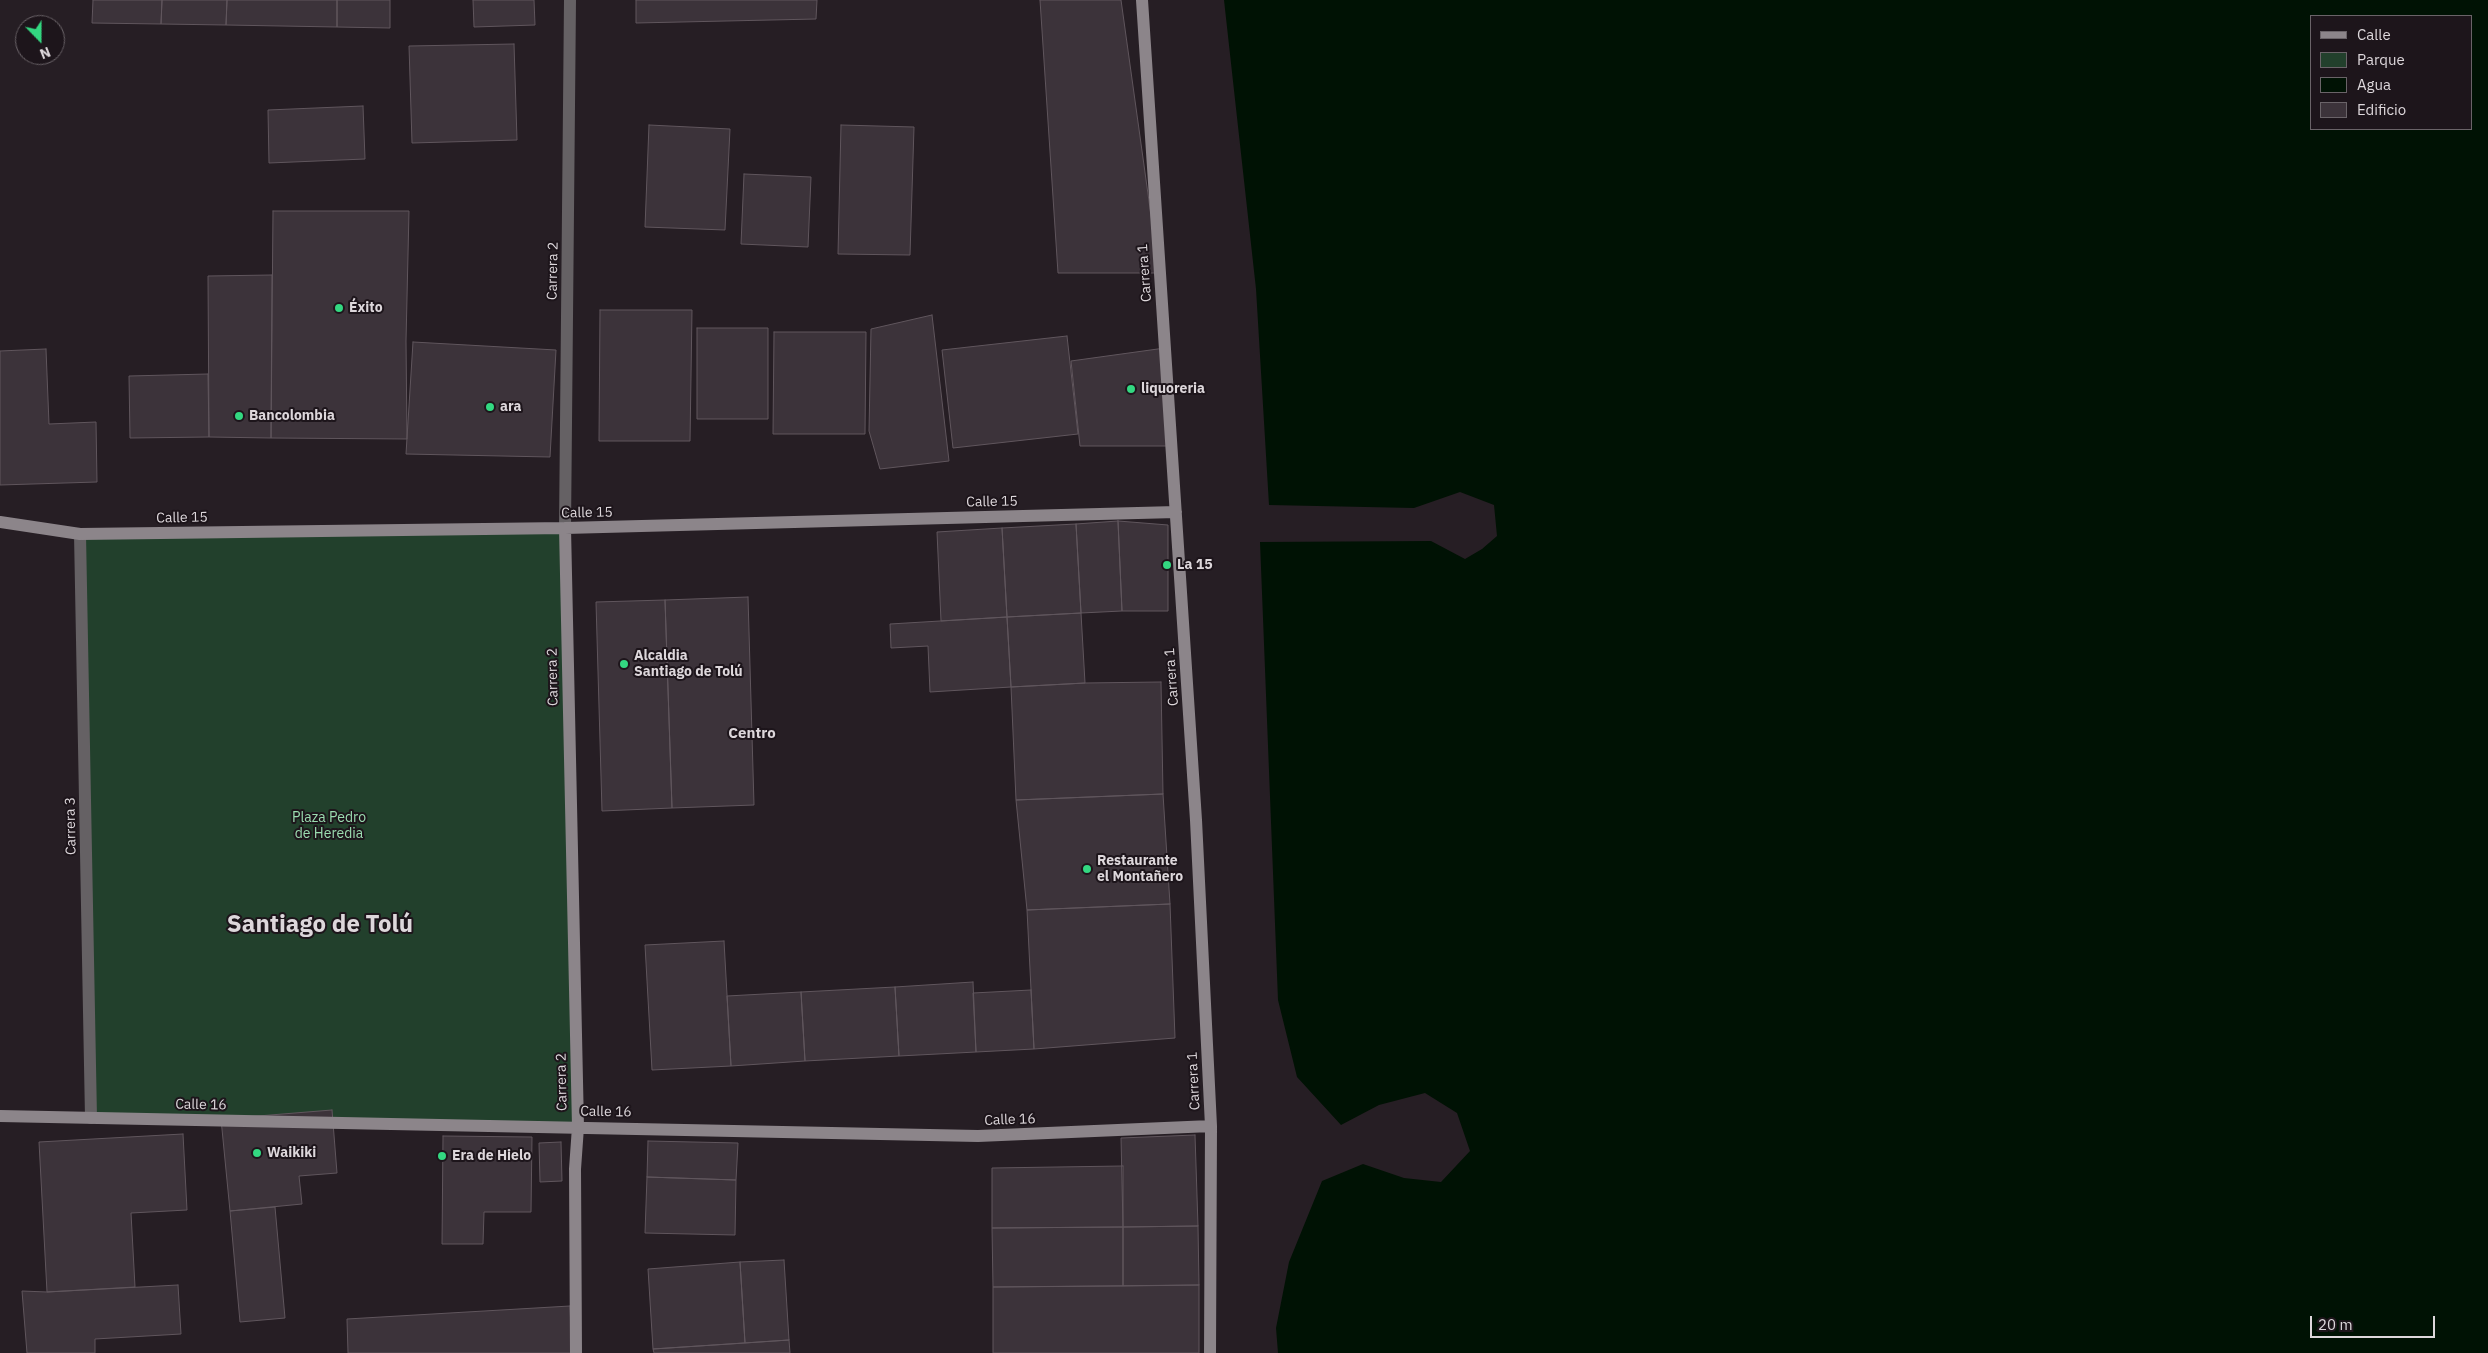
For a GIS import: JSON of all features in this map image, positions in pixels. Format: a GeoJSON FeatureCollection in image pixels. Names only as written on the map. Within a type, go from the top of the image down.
{"type":"FeatureCollection","features":[{"type":"Feature","properties":{"kind":"street","name":"Carrera 2"},"geometry":{"type":"LineString","coordinates":[[570,0],[565,528],[578,1127],[576,1169],[576,1353]]}},
{"type":"Feature","properties":{"kind":"street","name":"Carrera 1"},"geometry":{"type":"LineString","coordinates":[[1142,0],[1196,820],[1211,1126],[1210,1353]]}},
{"type":"Feature","properties":{"kind":"street","name":"Calle 15"},"geometry":{"type":"LineString","coordinates":[[0,522],[80,534],[565,528],[1176,512]]}},
{"type":"Feature","properties":{"kind":"street","name":"Carrera 3"},"geometry":{"type":"LineString","coordinates":[[80,534],[91,1118]]}},
{"type":"Feature","properties":{"kind":"street","name":"Calle 16"},"geometry":{"type":"LineString","coordinates":[[0,1116],[978,1136],[1211,1126]]}},
{"type":"Feature","properties":{"kind":"green space","name":"Plaza Pedro de Heredia"},"geometry":{"type":"Polygon","coordinates":[[[565,528],[578,1127],[91,1118],[80,534],[565,528]]]}},
{"type":"Feature","properties":{"kind":"water"},"geometry":{"type":"Polygon","coordinates":[[[1224,0],[2488,0],[2488,1353],[1278,1353],[1276,1328],[1289,1262],[1322,1181],[1363,1164],[1404,1178],[1441,1182],[1470,1151],[1457,1113],[1425,1093],[1379,1105],[1341,1125],[1297,1077],[1278,1000],[1260,542],[1431,541],[1465,559],[1482,549],[1497,536],[1494,505],[1460,492],[1414,508],[1269,505],[1256,289],[1224,0]]]}},
{"type":"Feature","properties":{"kind":"building"},"geometry":{"type":"Polygon","coordinates":[[[93,0],[162,0],[161,24],[92,23],[93,0]]]}},
{"type":"Feature","properties":{"kind":"building"},"geometry":{"type":"Polygon","coordinates":[[[162,0],[227,0],[226,25],[161,24],[162,0]]]}},
{"type":"Feature","properties":{"kind":"building"},"geometry":{"type":"Polygon","coordinates":[[[227,0],[337,0],[337,27],[226,25],[227,0]]]}},
{"type":"Feature","properties":{"kind":"building"},"geometry":{"type":"Polygon","coordinates":[[[337,0],[390,0],[390,28],[337,27],[337,0]]]}},
{"type":"Feature","properties":{"kind":"building"},"geometry":{"type":"Polygon","coordinates":[[[473,0],[534,0],[535,25],[474,27],[473,0]]]}},
{"type":"Feature","properties":{"kind":"building"},"geometry":{"type":"Polygon","coordinates":[[[636,0],[817,0],[816,19],[636,23],[636,0]]]}},
{"type":"Feature","properties":{"kind":"building"},"geometry":{"type":"Polygon","coordinates":[[[1040,0],[1121,0],[1159,273],[1058,273],[1040,0]]]}},
{"type":"Feature","properties":{"kind":"building"},"geometry":{"type":"Polygon","coordinates":[[[514,44],[517,140],[412,143],[409,46],[514,44]]]}},
{"type":"Feature","properties":{"kind":"building"},"geometry":{"type":"Polygon","coordinates":[[[363,106],[365,159],[269,163],[268,110],[363,106]]]}},
{"type":"Feature","properties":{"kind":"building"},"geometry":{"type":"Polygon","coordinates":[[[649,125],[730,129],[725,230],[645,227],[649,125]]]}},
{"type":"Feature","properties":{"kind":"building"},"geometry":{"type":"Polygon","coordinates":[[[841,125],[914,127],[910,255],[838,254],[841,125]]]}},
{"type":"Feature","properties":{"kind":"building"},"geometry":{"type":"Polygon","coordinates":[[[744,174],[811,177],[808,247],[741,244],[744,174]]]}},
{"type":"Feature","properties":{"kind":"building","name":"Éxito"},"geometry":{"type":"Polygon","coordinates":[[[273,211],[409,211],[406,341],[407,439],[271,438],[273,211]]]}},
{"type":"Feature","properties":{"kind":"building"},"geometry":{"type":"Polygon","coordinates":[[[272,275],[271,438],[209,437],[208,276],[272,275]]]}},
{"type":"Feature","properties":{"kind":"building"},"geometry":{"type":"Polygon","coordinates":[[[600,310],[692,310],[690,441],[599,441],[600,310]]]}},
{"type":"Feature","properties":{"kind":"building"},"geometry":{"type":"Polygon","coordinates":[[[932,315],[949,461],[880,469],[869,431],[871,329],[932,315]]]}},
{"type":"Feature","properties":{"kind":"building"},"geometry":{"type":"Polygon","coordinates":[[[697,328],[768,328],[768,419],[697,419],[697,328]]]}},
{"type":"Feature","properties":{"kind":"building"},"geometry":{"type":"Polygon","coordinates":[[[774,332],[866,332],[865,434],[773,434],[774,332]]]}},
{"type":"Feature","properties":{"kind":"building"},"geometry":{"type":"Polygon","coordinates":[[[1067,336],[1078,434],[953,448],[942,350],[1067,336]]]}},
{"type":"Feature","properties":{"kind":"building"},"geometry":{"type":"Polygon","coordinates":[[[413,342],[556,350],[550,457],[406,454],[413,342]]]}},
{"type":"Feature","properties":{"kind":"building"},"geometry":{"type":"Polygon","coordinates":[[[1165,348],[1170,446],[1080,446],[1071,361],[1165,348]]]}},
{"type":"Feature","properties":{"kind":"building"},"geometry":{"type":"Polygon","coordinates":[[[46,349],[49,424],[96,422],[97,482],[0,485],[0,351],[46,349]]]}},
{"type":"Feature","properties":{"kind":"building"},"geometry":{"type":"Polygon","coordinates":[[[208,374],[209,437],[130,438],[129,376],[208,374]]]}},
{"type":"Feature","properties":{"kind":"building"},"geometry":{"type":"Polygon","coordinates":[[[1118,521],[1168,525],[1168,611],[1122,611],[1118,521]]]}},
{"type":"Feature","properties":{"kind":"building"},"geometry":{"type":"Polygon","coordinates":[[[1118,521],[1122,611],[1081,613],[1076,524],[1118,521]]]}},
{"type":"Feature","properties":{"kind":"building"},"geometry":{"type":"Polygon","coordinates":[[[1076,524],[1081,613],[1007,617],[1002,528],[1076,524]]]}},
{"type":"Feature","properties":{"kind":"building"},"geometry":{"type":"Polygon","coordinates":[[[1002,528],[1007,617],[941,621],[937,532],[1002,528]]]}},
{"type":"Feature","properties":{"kind":"building"},"geometry":{"type":"Polygon","coordinates":[[[748,597],[754,805],[672,808],[665,600],[748,597]]]}},
{"type":"Feature","properties":{"kind":"building"},"geometry":{"type":"Polygon","coordinates":[[[665,600],[672,808],[602,811],[596,602],[665,600]]]}},
{"type":"Feature","properties":{"kind":"building"},"geometry":{"type":"Polygon","coordinates":[[[1081,613],[1085,683],[1011,687],[1007,617],[1081,613]]]}},
{"type":"Feature","properties":{"kind":"building"},"geometry":{"type":"Polygon","coordinates":[[[1007,617],[1011,687],[930,692],[928,646],[891,648],[890,624],[1007,617]]]}},
{"type":"Feature","properties":{"kind":"building"},"geometry":{"type":"Polygon","coordinates":[[[1161,682],[1163,794],[1016,800],[1011,687],[1085,683],[1161,682]]]}},
{"type":"Feature","properties":{"kind":"building"},"geometry":{"type":"Polygon","coordinates":[[[1163,794],[1170,904],[1027,910],[1016,800],[1163,794]]]}},
{"type":"Feature","properties":{"kind":"building"},"geometry":{"type":"Polygon","coordinates":[[[1170,904],[1175,1038],[1034,1049],[1027,910],[1170,904]]]}},
{"type":"Feature","properties":{"kind":"building"},"geometry":{"type":"Polygon","coordinates":[[[724,941],[731,1066],[652,1070],[645,945],[724,941]]]}},
{"type":"Feature","properties":{"kind":"building"},"geometry":{"type":"Polygon","coordinates":[[[973,982],[976,1052],[899,1056],[895,987],[973,982]]]}},
{"type":"Feature","properties":{"kind":"building"},"geometry":{"type":"Polygon","coordinates":[[[895,987],[899,1056],[805,1061],[801,992],[895,987]]]}},
{"type":"Feature","properties":{"kind":"building"},"geometry":{"type":"Polygon","coordinates":[[[1031,990],[1034,1049],[976,1052],[973,993],[1031,990]]]}},
{"type":"Feature","properties":{"kind":"building"},"geometry":{"type":"Polygon","coordinates":[[[801,992],[805,1061],[731,1066],[727,996],[801,992]]]}},
{"type":"Feature","properties":{"kind":"building"},"geometry":{"type":"Polygon","coordinates":[[[332,1110],[337,1173],[299,1176],[302,1204],[230,1211],[221,1119],[332,1110]]]}},
{"type":"Feature","properties":{"kind":"building"},"geometry":{"type":"Polygon","coordinates":[[[183,1134],[187,1210],[131,1213],[135,1287],[47,1292],[39,1142],[183,1134]]]}},
{"type":"Feature","properties":{"kind":"building"},"geometry":{"type":"Polygon","coordinates":[[[1195,1135],[1198,1226],[1123,1227],[1121,1138],[1195,1135]]]}},
{"type":"Feature","properties":{"kind":"building"},"geometry":{"type":"Polygon","coordinates":[[[443,1136],[532,1137],[531,1212],[484,1212],[483,1244],[442,1244],[443,1136]]]}},
{"type":"Feature","properties":{"kind":"building"},"geometry":{"type":"Polygon","coordinates":[[[648,1141],[738,1143],[736,1180],[647,1177],[648,1141]]]}},
{"type":"Feature","properties":{"kind":"building"},"geometry":{"type":"Polygon","coordinates":[[[561,1142],[562,1181],[540,1182],[539,1143],[561,1142]]]}},
{"type":"Feature","properties":{"kind":"building"},"geometry":{"type":"Polygon","coordinates":[[[1123,1166],[1123,1227],[992,1228],[992,1168],[1123,1166]]]}},
{"type":"Feature","properties":{"kind":"building"},"geometry":{"type":"Polygon","coordinates":[[[647,1177],[736,1180],[735,1235],[645,1233],[647,1177]]]}},
{"type":"Feature","properties":{"kind":"building"},"geometry":{"type":"Polygon","coordinates":[[[275,1207],[285,1318],[240,1322],[230,1211],[275,1207]]]}},
{"type":"Feature","properties":{"kind":"building"},"geometry":{"type":"Polygon","coordinates":[[[1198,1226],[1199,1285],[1123,1286],[1123,1227],[1198,1226]]]}},
{"type":"Feature","properties":{"kind":"building"},"geometry":{"type":"Polygon","coordinates":[[[1123,1227],[1123,1286],[993,1287],[992,1228],[1123,1227]]]}},
{"type":"Feature","properties":{"kind":"building"},"geometry":{"type":"Polygon","coordinates":[[[784,1260],[789,1340],[745,1343],[740,1262],[784,1260]]]}},
{"type":"Feature","properties":{"kind":"building"},"geometry":{"type":"Polygon","coordinates":[[[740,1262],[745,1343],[653,1349],[648,1269],[740,1262]]]}},
{"type":"Feature","properties":{"kind":"building"},"geometry":{"type":"Polygon","coordinates":[[[178,1285],[181,1334],[95,1339],[95,1353],[27,1353],[22,1291],[47,1292],[178,1285]]]}},
{"type":"Feature","properties":{"kind":"building"},"geometry":{"type":"Polygon","coordinates":[[[1199,1285],[1199,1353],[993,1353],[993,1287],[1199,1285]]]}},
{"type":"Feature","properties":{"kind":"building"},"geometry":{"type":"Polygon","coordinates":[[[570,1306],[572,1353],[348,1353],[347,1319],[570,1306]]]}},
{"type":"Feature","properties":{"kind":"building"},"geometry":{"type":"Polygon","coordinates":[[[789,1340],[790,1353],[654,1353],[653,1349],[789,1340]]]}},
{"type":"Feature","properties":{"kind":"place","name":"Éxito"},"geometry":{"type":"Point","coordinates":[339,308]}},
{"type":"Feature","properties":{"kind":"place","name":"liquoreria"},"geometry":{"type":"Point","coordinates":[1131,389]}},
{"type":"Feature","properties":{"kind":"place","name":"ara"},"geometry":{"type":"Point","coordinates":[490,407]}},
{"type":"Feature","properties":{"kind":"place","name":"Bancolombia"},"geometry":{"type":"Point","coordinates":[239,416]}},
{"type":"Feature","properties":{"kind":"place","name":"La 15"},"geometry":{"type":"Point","coordinates":[1167,565]}},
{"type":"Feature","properties":{"kind":"place","name":"Alcaldia Santiago de Tolú"},"geometry":{"type":"Point","coordinates":[624,664]}},
{"type":"Feature","properties":{"kind":"place","name":"Restaurante el Montañero"},"geometry":{"type":"Point","coordinates":[1087,869]}},
{"type":"Feature","properties":{"kind":"place","name":"Waikiki"},"geometry":{"type":"Point","coordinates":[257,1153]}},
{"type":"Feature","properties":{"kind":"place","name":"Era de Hielo"},"geometry":{"type":"Point","coordinates":[442,1156]}},
{"type":"Feature","properties":{"kind":"district","name":"Centro"},"geometry":{"type":"Point","coordinates":[752,734]}},
{"type":"Feature","properties":{"kind":"district","name":"Santiago de Tolú"},"geometry":{"type":"Point","coordinates":[320,925]}}]}
